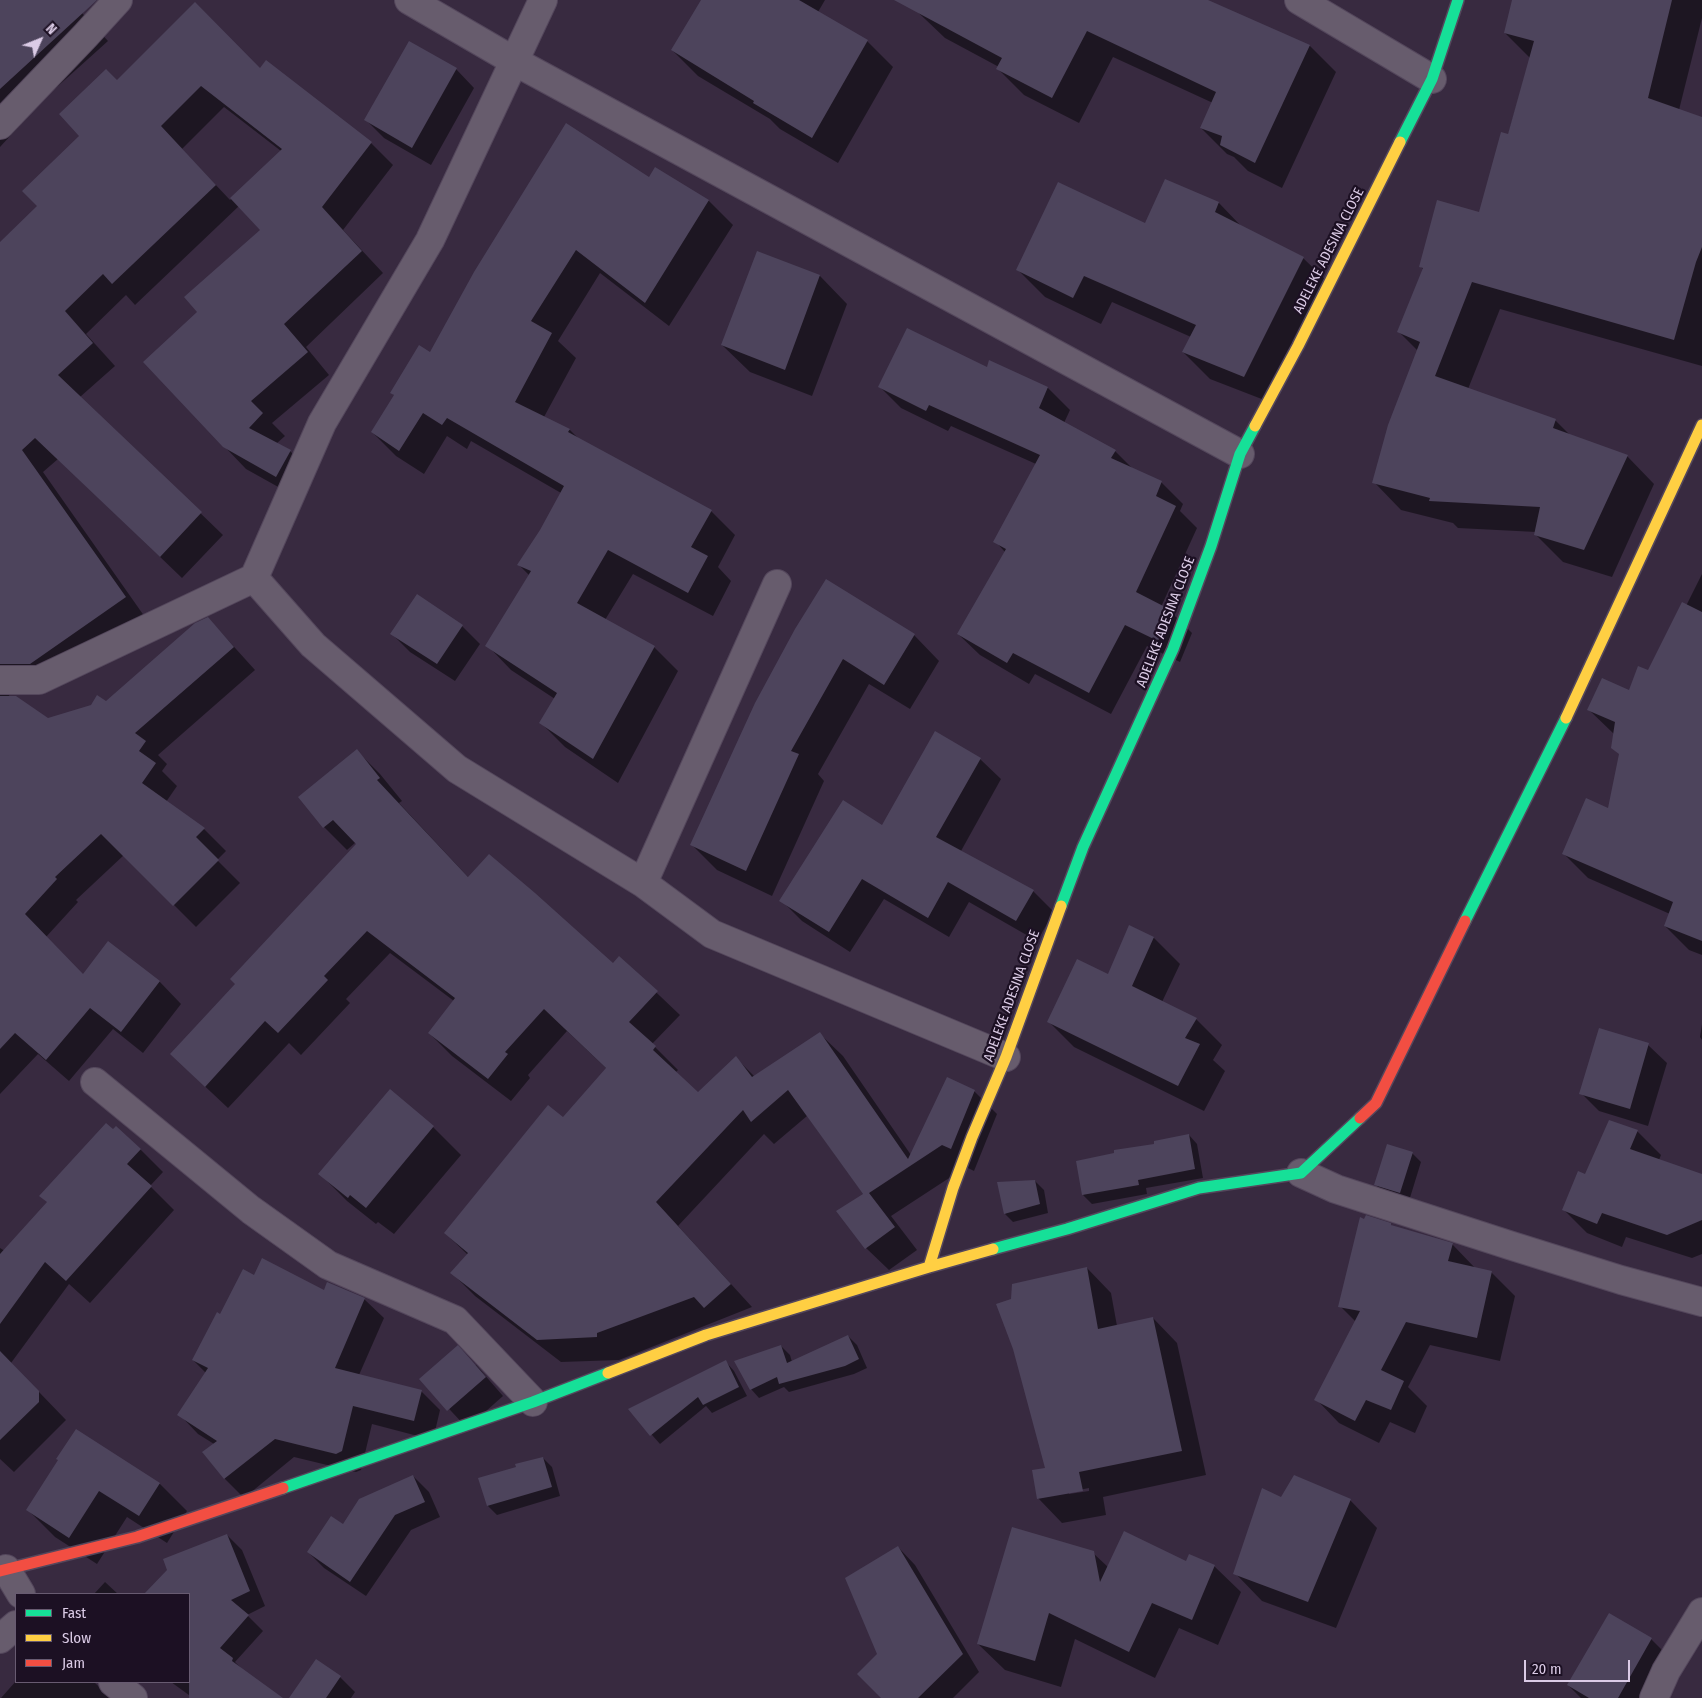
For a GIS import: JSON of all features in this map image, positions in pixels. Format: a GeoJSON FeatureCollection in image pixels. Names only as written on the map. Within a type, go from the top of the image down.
{"type":"FeatureCollection","features":[{"type":"Feature","properties":{"kind":"street"},"geometry":{"type":"LineString","coordinates":[[0,125],[118,0]]}},
{"type":"Feature","properties":{"kind":"street"},"geometry":{"type":"LineString","coordinates":[[409,0],[514,61],[1240,454]]}},
{"type":"Feature","properties":{"kind":"street"},"geometry":{"type":"LineString","coordinates":[[0,680],[40,680],[254,578],[322,423],[430,240],[543,0]]}},
{"type":"Feature","properties":{"kind":"street"},"geometry":{"type":"LineString","coordinates":[[1299,0],[1432,79]]}},
{"type":"Feature","properties":{"kind":"street","name":"ADELEKE ADESINA CLOSE"},"geometry":{"type":"LineString","coordinates":[[929,1267],[953,1188],[972,1137],[1006,1057],[1083,847],[1173,649],[1211,546],[1240,454],[1298,346],[1432,79],[1458,0]]}},
{"type":"Feature","properties":{"kind":"street"},"geometry":{"type":"LineString","coordinates":[[1301,1173],[1376,1103],[1566,717],[1702,425]]}},
{"type":"Feature","properties":{"kind":"street"},"geometry":{"type":"LineString","coordinates":[[254,578],[313,645],[457,769],[643,883],[712,934],[1006,1057]]}},
{"type":"Feature","properties":{"kind":"street"},"geometry":{"type":"LineString","coordinates":[[643,883],[777,584]]}},
{"type":"Feature","properties":{"kind":"street"},"geometry":{"type":"LineString","coordinates":[[95,1082],[251,1210],[328,1265],[455,1320],[533,1402]]}},
{"type":"Feature","properties":{"kind":"street"},"geometry":{"type":"LineString","coordinates":[[20,1593],[3,1570],[137,1537],[300,1483],[533,1402],[706,1335],[929,1267],[1067,1229],[1198,1188],[1301,1173],[1336,1189],[1509,1245],[1622,1280],[1702,1302]]}},
{"type":"Feature","properties":{"kind":"street"},"geometry":{"type":"LineString","coordinates":[[1654,1698],[1666,1671],[1702,1612]]}},
{"type":"Feature","properties":{"kind":"street"},"geometry":{"type":"LineString","coordinates":[[0,1639],[15,1626]]}},
{"type":"Feature","properties":{"kind":"street"},"geometry":{"type":"LineString","coordinates":[[114,1683],[133,1698]]}},
{"type":"Feature","properties":{"kind":"building"},"geometry":{"type":"Polygon","coordinates":[[[0,0],[97,0],[0,89],[0,0]]]}},
{"type":"Feature","properties":{"kind":"building"},"geometry":{"type":"Polygon","coordinates":[[[701,0],[799,0],[868,40],[812,138],[753,103],[754,101],[671,50],[701,0]]]}},
{"type":"Feature","properties":{"kind":"building"},"geometry":{"type":"Polygon","coordinates":[[[894,0],[1208,0],[1310,45],[1255,163],[1220,145],[1222,136],[1200,128],[1216,92],[1087,31],[1052,98],[996,69],[1002,58],[894,0]]]}},
{"type":"Feature","properties":{"kind":"building"},"geometry":{"type":"Polygon","coordinates":[[[1512,0],[1672,0],[1648,98],[1702,117],[1702,247],[1674,340],[1472,282],[1435,376],[1556,419],[1553,428],[1628,455],[1584,550],[1534,535],[1540,507],[1429,501],[1430,498],[1372,483],[1388,425],[1420,342],[1397,332],[1423,268],[1419,267],[1437,200],[1479,212],[1501,132],[1508,134],[1534,41],[1504,33],[1512,0]]]}},
{"type":"Feature","properties":{"kind":"building"},"geometry":{"type":"Polygon","coordinates":[[[195,2],[260,68],[266,60],[372,142],[322,207],[362,251],[284,324],[308,352],[251,401],[263,413],[249,428],[291,450],[276,477],[223,447],[143,362],[197,312],[184,297],[260,230],[230,198],[282,149],[201,86],[161,126],[216,185],[112,284],[103,274],[65,311],[93,343],[58,375],[202,512],[160,557],[35,438],[22,450],[126,597],[30,664],[0,664],[0,242],[37,206],[22,191],[79,136],[59,114],[106,69],[117,80],[195,2]]]}},
{"type":"Feature","properties":{"kind":"building"},"geometry":{"type":"Polygon","coordinates":[[[409,41],[457,68],[412,148],[364,120],[409,41]]]}},
{"type":"Feature","properties":{"kind":"building"},"geometry":{"type":"Polygon","coordinates":[[[566,123],[649,177],[655,167],[709,200],[645,303],[576,250],[531,321],[552,333],[515,402],[570,429],[568,432],[712,510],[691,547],[708,556],[688,593],[608,550],[577,603],[655,646],[593,759],[539,723],[557,693],[485,646],[531,571],[517,565],[540,530],[564,486],[447,418],[442,425],[423,413],[399,451],[371,432],[394,395],[390,393],[419,345],[430,352],[474,272],[566,123]]]}},
{"type":"Feature","properties":{"kind":"building"},"geometry":{"type":"Polygon","coordinates":[[[1165,179],[1219,202],[1215,212],[1304,257],[1244,377],[1182,352],[1196,325],[1084,276],[1073,298],[1016,270],[1058,182],[1145,223],[1165,179]]]}},
{"type":"Feature","properties":{"kind":"building"},"geometry":{"type":"Polygon","coordinates":[[[757,251],[820,275],[785,370],[721,345],[757,251]]]}},
{"type":"Feature","properties":{"kind":"building"},"geometry":{"type":"Polygon","coordinates":[[[907,328],[987,367],[989,360],[1048,387],[1039,408],[1116,450],[1111,458],[1162,481],[1156,496],[1176,506],[1136,592],[1171,610],[1158,641],[1125,625],[1089,693],[1013,653],[1007,663],[957,634],[1006,549],[993,542],[1040,455],[929,405],[926,411],[878,387],[907,328]]]}},
{"type":"Feature","properties":{"kind":"building"},"geometry":{"type":"Polygon","coordinates":[[[826,579],[915,634],[884,685],[843,659],[791,751],[799,754],[746,871],[690,845],[755,703],[795,629],[826,579]]]}},
{"type":"Feature","properties":{"kind":"building"},"geometry":{"type":"Polygon","coordinates":[[[417,594],[463,625],[437,664],[390,634],[417,594]]]}},
{"type":"Feature","properties":{"kind":"building"},"geometry":{"type":"Polygon","coordinates":[[[1682,602],[1702,612],[1702,941],[1664,926],[1673,902],[1562,854],[1586,798],[1608,808],[1619,754],[1611,748],[1615,722],[1587,710],[1602,678],[1629,690],[1638,666],[1648,670],[1682,602]]]}},
{"type":"Feature","properties":{"kind":"building"},"geometry":{"type":"Polygon","coordinates":[[[208,617],[234,647],[135,733],[146,741],[139,751],[156,763],[142,783],[205,828],[196,837],[219,860],[173,906],[101,834],[55,877],[57,879],[25,914],[83,974],[108,941],[160,981],[121,1032],[90,1008],[46,1060],[15,1033],[0,1049],[0,696],[16,696],[48,718],[91,705],[97,695],[106,701],[195,623],[208,617]]]}},
{"type":"Feature","properties":{"kind":"building"},"geometry":{"type":"Polygon","coordinates":[[[935,731],[981,758],[936,837],[1034,890],[1016,921],[948,882],[928,918],[862,879],[829,932],[779,901],[843,800],[882,825],[935,731]]]}},
{"type":"Feature","properties":{"kind":"building"},"geometry":{"type":"Polygon","coordinates":[[[357,749],[380,778],[377,780],[468,877],[489,854],[613,963],[619,956],[658,991],[629,1022],[656,1046],[653,1050],[698,1092],[736,1056],[752,1077],[820,1032],[908,1159],[947,1077],[975,1090],[951,1149],[942,1145],[869,1193],[895,1227],[865,1249],[836,1211],[863,1194],[788,1090],[751,1122],[743,1110],[656,1202],[731,1284],[704,1308],[694,1297],[597,1333],[597,1337],[537,1340],[450,1273],[468,1253],[444,1233],[548,1105],[563,1117],[606,1068],[544,1009],[505,1052],[508,1054],[488,1079],[428,1033],[455,998],[367,931],[324,976],[328,980],[278,1033],[265,1021],[205,1087],[170,1054],[235,984],[230,979],[356,844],[333,820],[323,828],[298,797],[357,749]]]}},
{"type":"Feature","properties":{"kind":"building"},"geometry":{"type":"Polygon","coordinates":[[[1129,925],[1154,937],[1132,986],[1197,1018],[1185,1038],[1200,1044],[1178,1086],[1047,1022],[1077,959],[1108,974],[1129,925]]]}},
{"type":"Feature","properties":{"kind":"building"},"geometry":{"type":"Polygon","coordinates":[[[1599,1028],[1649,1043],[1630,1109],[1579,1094],[1599,1028]]]}},
{"type":"Feature","properties":{"kind":"building"},"geometry":{"type":"Polygon","coordinates":[[[390,1089],[434,1126],[366,1208],[350,1195],[348,1198],[318,1174],[390,1089]]]}},
{"type":"Feature","properties":{"kind":"building"},"geometry":{"type":"Polygon","coordinates":[[[1609,1120],[1638,1130],[1630,1149],[1702,1174],[1702,1220],[1667,1235],[1602,1213],[1597,1224],[1562,1210],[1578,1171],[1585,1174],[1609,1120]]]}},
{"type":"Feature","properties":{"kind":"building"},"geometry":{"type":"Polygon","coordinates":[[[106,1123],[113,1129],[116,1126],[141,1149],[127,1164],[152,1186],[66,1281],[45,1262],[0,1324],[0,1254],[47,1202],[39,1196],[106,1123]]]}},
{"type":"Feature","properties":{"kind":"building"},"geometry":{"type":"Polygon","coordinates":[[[1189,1134],[1195,1169],[1138,1180],[1139,1185],[1082,1195],[1076,1161],[1114,1153],[1114,1150],[1154,1144],[1154,1141],[1189,1134]]]}},
{"type":"Feature","properties":{"kind":"building"},"geometry":{"type":"Polygon","coordinates":[[[1387,1144],[1413,1152],[1400,1193],[1374,1185],[1387,1144]]]}},
{"type":"Feature","properties":{"kind":"building"},"geometry":{"type":"Polygon","coordinates":[[[1035,1180],[1040,1204],[1004,1214],[997,1182],[1035,1180]]]}},
{"type":"Feature","properties":{"kind":"building"},"geometry":{"type":"Polygon","coordinates":[[[1366,1215],[1391,1223],[1391,1225],[1453,1243],[1448,1261],[1492,1271],[1477,1338],[1406,1322],[1381,1370],[1404,1381],[1391,1410],[1366,1400],[1355,1421],[1314,1400],[1360,1311],[1338,1307],[1360,1217],[1364,1219],[1366,1215]]]}},
{"type":"Feature","properties":{"kind":"building"},"geometry":{"type":"Polygon","coordinates":[[[262,1258],[324,1290],[327,1282],[365,1298],[335,1368],[422,1390],[414,1421],[353,1406],[342,1451],[336,1454],[275,1439],[224,1479],[202,1452],[217,1441],[177,1415],[208,1368],[192,1360],[217,1312],[220,1314],[243,1269],[254,1275],[262,1258]]]}},
{"type":"Feature","properties":{"kind":"building"},"geometry":{"type":"Polygon","coordinates":[[[1087,1267],[1098,1329],[1153,1317],[1182,1451],[1079,1472],[1083,1491],[1037,1499],[1032,1470],[1045,1468],[1013,1349],[996,1304],[1011,1299],[1012,1284],[1087,1267]]]}},
{"type":"Feature","properties":{"kind":"building"},"geometry":{"type":"Polygon","coordinates":[[[848,1335],[859,1359],[845,1366],[779,1384],[777,1377],[750,1390],[734,1361],[781,1345],[787,1363],[848,1335]]]}},
{"type":"Feature","properties":{"kind":"building"},"geometry":{"type":"Polygon","coordinates":[[[458,1345],[486,1377],[447,1411],[419,1379],[458,1345]]]}},
{"type":"Feature","properties":{"kind":"building"},"geometry":{"type":"Polygon","coordinates":[[[0,1351],[39,1391],[39,1402],[0,1440],[0,1351]]]}},
{"type":"Feature","properties":{"kind":"building"},"geometry":{"type":"Polygon","coordinates":[[[726,1360],[739,1387],[703,1405],[698,1397],[650,1436],[628,1409],[726,1360]]]}},
{"type":"Feature","properties":{"kind":"building"},"geometry":{"type":"Polygon","coordinates":[[[76,1429],[160,1483],[139,1516],[99,1491],[69,1538],[26,1510],[76,1429]]]}},
{"type":"Feature","properties":{"kind":"building"},"geometry":{"type":"Polygon","coordinates":[[[543,1457],[552,1487],[487,1506],[478,1478],[516,1467],[515,1464],[543,1457]]]}},
{"type":"Feature","properties":{"kind":"building"},"geometry":{"type":"Polygon","coordinates":[[[413,1475],[425,1502],[395,1515],[350,1582],[307,1552],[331,1516],[343,1524],[359,1499],[413,1475]]]}},
{"type":"Feature","properties":{"kind":"building"},"geometry":{"type":"Polygon","coordinates":[[[1294,1475],[1351,1499],[1308,1602],[1233,1574],[1262,1488],[1281,1497],[1294,1475]]]}},
{"type":"Feature","properties":{"kind":"building"},"geometry":{"type":"Polygon","coordinates":[[[1012,1527],[1094,1551],[1100,1582],[1124,1531],[1186,1561],[1189,1554],[1215,1565],[1192,1620],[1152,1603],[1129,1652],[1049,1613],[1035,1661],[977,1644],[1012,1527]]]}},
{"type":"Feature","properties":{"kind":"building"},"geometry":{"type":"Polygon","coordinates":[[[227,1534],[250,1591],[231,1600],[249,1615],[220,1648],[233,1658],[232,1661],[283,1698],[189,1698],[190,1593],[145,1593],[167,1570],[163,1559],[227,1534]]]}},
{"type":"Feature","properties":{"kind":"building"},"geometry":{"type":"Polygon","coordinates":[[[898,1546],[963,1654],[918,1698],[881,1698],[857,1674],[877,1654],[845,1578],[898,1546]]]}},
{"type":"Feature","properties":{"kind":"building"},"geometry":{"type":"Polygon","coordinates":[[[1609,1613],[1652,1638],[1618,1698],[1589,1698],[1567,1685],[1609,1613]]]}},
{"type":"Feature","properties":{"kind":"building"},"geometry":{"type":"Polygon","coordinates":[[[316,1659],[341,1676],[326,1698],[289,1698],[316,1659]]]}},
{"type":"Feature","properties":{"kind":"traffic: fast"},"geometry":{"type":"LineString","coordinates":[[1400,142],[1432,79],[1458,0]]}},
{"type":"Feature","properties":{"kind":"traffic: fast"},"geometry":{"type":"LineString","coordinates":[[1061,906],[1083,847],[1173,649],[1211,546],[1240,454],[1255,426]]}},
{"type":"Feature","properties":{"kind":"traffic: fast"},"geometry":{"type":"LineString","coordinates":[[1465,921],[1566,718]]}},
{"type":"Feature","properties":{"kind":"traffic: fast"},"geometry":{"type":"LineString","coordinates":[[993,1249],[1067,1229],[1199,1188],[1301,1173],[1360,1118]]}},
{"type":"Feature","properties":{"kind":"traffic: fast"},"geometry":{"type":"LineString","coordinates":[[283,1488],[533,1402],[608,1373]]}},
{"type":"Feature","properties":{"kind":"traffic: slow"},"geometry":{"type":"LineString","coordinates":[[1255,426],[1298,346],[1400,142]]}},
{"type":"Feature","properties":{"kind":"traffic: slow"},"geometry":{"type":"LineString","coordinates":[[1566,718],[1702,425]]}},
{"type":"Feature","properties":{"kind":"traffic: slow"},"geometry":{"type":"LineString","coordinates":[[929,1267],[953,1188],[972,1137],[1006,1057],[1061,906]]}},
{"type":"Feature","properties":{"kind":"traffic: slow"},"geometry":{"type":"LineString","coordinates":[[608,1373],[706,1335],[993,1249]]}},
{"type":"Feature","properties":{"kind":"traffic: jam"},"geometry":{"type":"LineString","coordinates":[[1360,1118],[1376,1103],[1465,921]]}},
{"type":"Feature","properties":{"kind":"traffic: jam"},"geometry":{"type":"LineString","coordinates":[[0,1571],[137,1537],[283,1488]]}}]}
